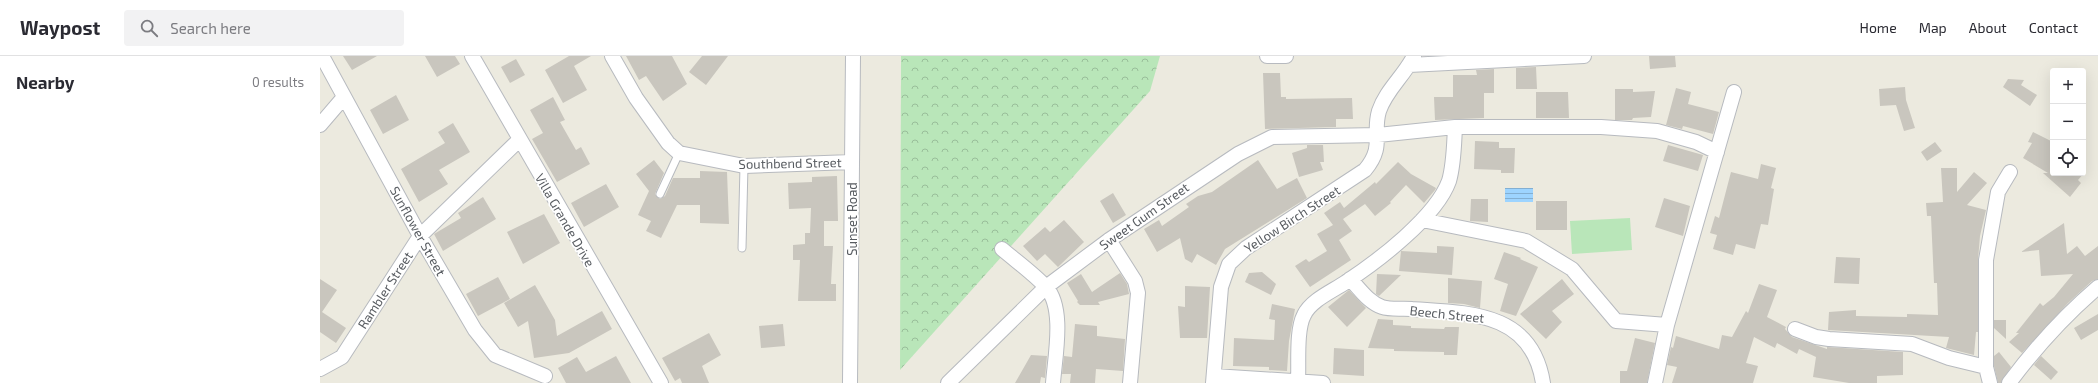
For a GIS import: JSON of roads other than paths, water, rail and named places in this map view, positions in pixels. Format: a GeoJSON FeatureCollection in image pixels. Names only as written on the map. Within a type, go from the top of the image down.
{"type":"FeatureCollection","features":[{"type":"Feature","properties":{"kind":"street","name":"Sunflower Street"},"geometry":{"type":"LineString","coordinates":[[322,56],[420,236],[475,330],[490,351],[500,358],[547,380]]}},
{"type":"Feature","properties":{"kind":"street","name":"Villa Grande Drive"},"geometry":{"type":"LineString","coordinates":[[472,56],[519,140],[661,383]]}},
{"type":"Feature","properties":{"kind":"street"},"geometry":{"type":"LineString","coordinates":[[612,56],[636,98],[668,143],[679,153]]}},
{"type":"Feature","properties":{"kind":"street","name":"Sunset Road"},"geometry":{"type":"LineString","coordinates":[[850,383],[853,56]]}},
{"type":"Feature","properties":{"kind":"street"},"geometry":{"type":"LineString","coordinates":[[1267,56],[1286,56]]}},
{"type":"Feature","properties":{"kind":"street"},"geometry":{"type":"LineString","coordinates":[[1412,60],[1584,56]]}},
{"type":"Feature","properties":{"kind":"street","name":"Yellow Birch Street"},"geometry":{"type":"LineString","coordinates":[[1214,379],[1221,287],[1229,264],[1246,248],[1365,170],[1373,160],[1377,149],[1379,112],[1384,99],[1412,60]]}},
{"type":"Feature","properties":{"kind":"street"},"geometry":{"type":"LineString","coordinates":[[1655,383],[1667,325],[1734,92]]}},
{"type":"Feature","properties":{"kind":"street"},"geometry":{"type":"LineString","coordinates":[[320,125],[344,97]]}},
{"type":"Feature","properties":{"kind":"street"},"geometry":{"type":"LineString","coordinates":[[1298,381],[1300,324],[1303,315],[1314,303],[1350,279],[1402,239],[1422,220],[1444,192],[1452,170],[1455,127]]}},
{"type":"Feature","properties":{"kind":"street","name":"Sweet Gum Street"},"geometry":{"type":"LineString","coordinates":[[948,383],[1046,287],[1173,195],[1261,141],[1278,137],[1378,135],[1455,127],[1633,129],[1657,131],[1676,136],[1717,152]]}},
{"type":"Feature","properties":{"kind":"street","name":"Rambler Street"},"geometry":{"type":"LineString","coordinates":[[320,369],[342,357],[420,236],[519,140]]}},
{"type":"Feature","properties":{"kind":"street","name":"Southbend Street"},"geometry":{"type":"LineString","coordinates":[[679,153],[744,166],[852,162]]}},
{"type":"Feature","properties":{"kind":"street"},"geometry":{"type":"LineString","coordinates":[[1990,383],[1986,367],[1986,260],[1998,192],[2010,172]]}},
{"type":"Feature","properties":{"kind":"street"},"geometry":{"type":"LineString","coordinates":[[1422,220],[1526,241],[1572,269],[1616,321],[1667,325]]}},
{"type":"Feature","properties":{"kind":"street"},"geometry":{"type":"LineString","coordinates":[[1109,240],[1132,274],[1138,293],[1130,383]]}},
{"type":"Feature","properties":{"kind":"street"},"geometry":{"type":"LineString","coordinates":[[1002,249],[1046,287],[1055,303],[1058,315],[1053,383]]}},
{"type":"Feature","properties":{"kind":"street","name":"Beech Street"},"geometry":{"type":"LineString","coordinates":[[1350,279],[1369,300],[1384,308],[1461,313],[1494,319],[1506,324],[1529,345],[1536,359],[1543,383]]}},
{"type":"Feature","properties":{"kind":"street"},"geometry":{"type":"LineString","coordinates":[[2009,383],[2035,348],[2067,314],[2098,287]]}},
{"type":"Feature","properties":{"kind":"street"},"geometry":{"type":"LineString","coordinates":[[1795,329],[1816,337],[1829,339],[1912,344],[1949,358],[1986,367]]}},
{"type":"Feature","properties":{"kind":"street"},"geometry":{"type":"LineString","coordinates":[[1214,379],[1323,383]]}},
{"type":"Feature","properties":{"kind":"lane"},"geometry":{"type":"LineString","coordinates":[[660,194],[679,153]]}},
{"type":"Feature","properties":{"kind":"lane"},"geometry":{"type":"LineString","coordinates":[[742,248],[744,166]]}},
{"type":"Feature","properties":{"kind":"water"},"geometry":{"type":"Polygon","coordinates":[[[1505,188],[1533,188],[1533,202],[1505,202],[1505,188]]]}}]}
